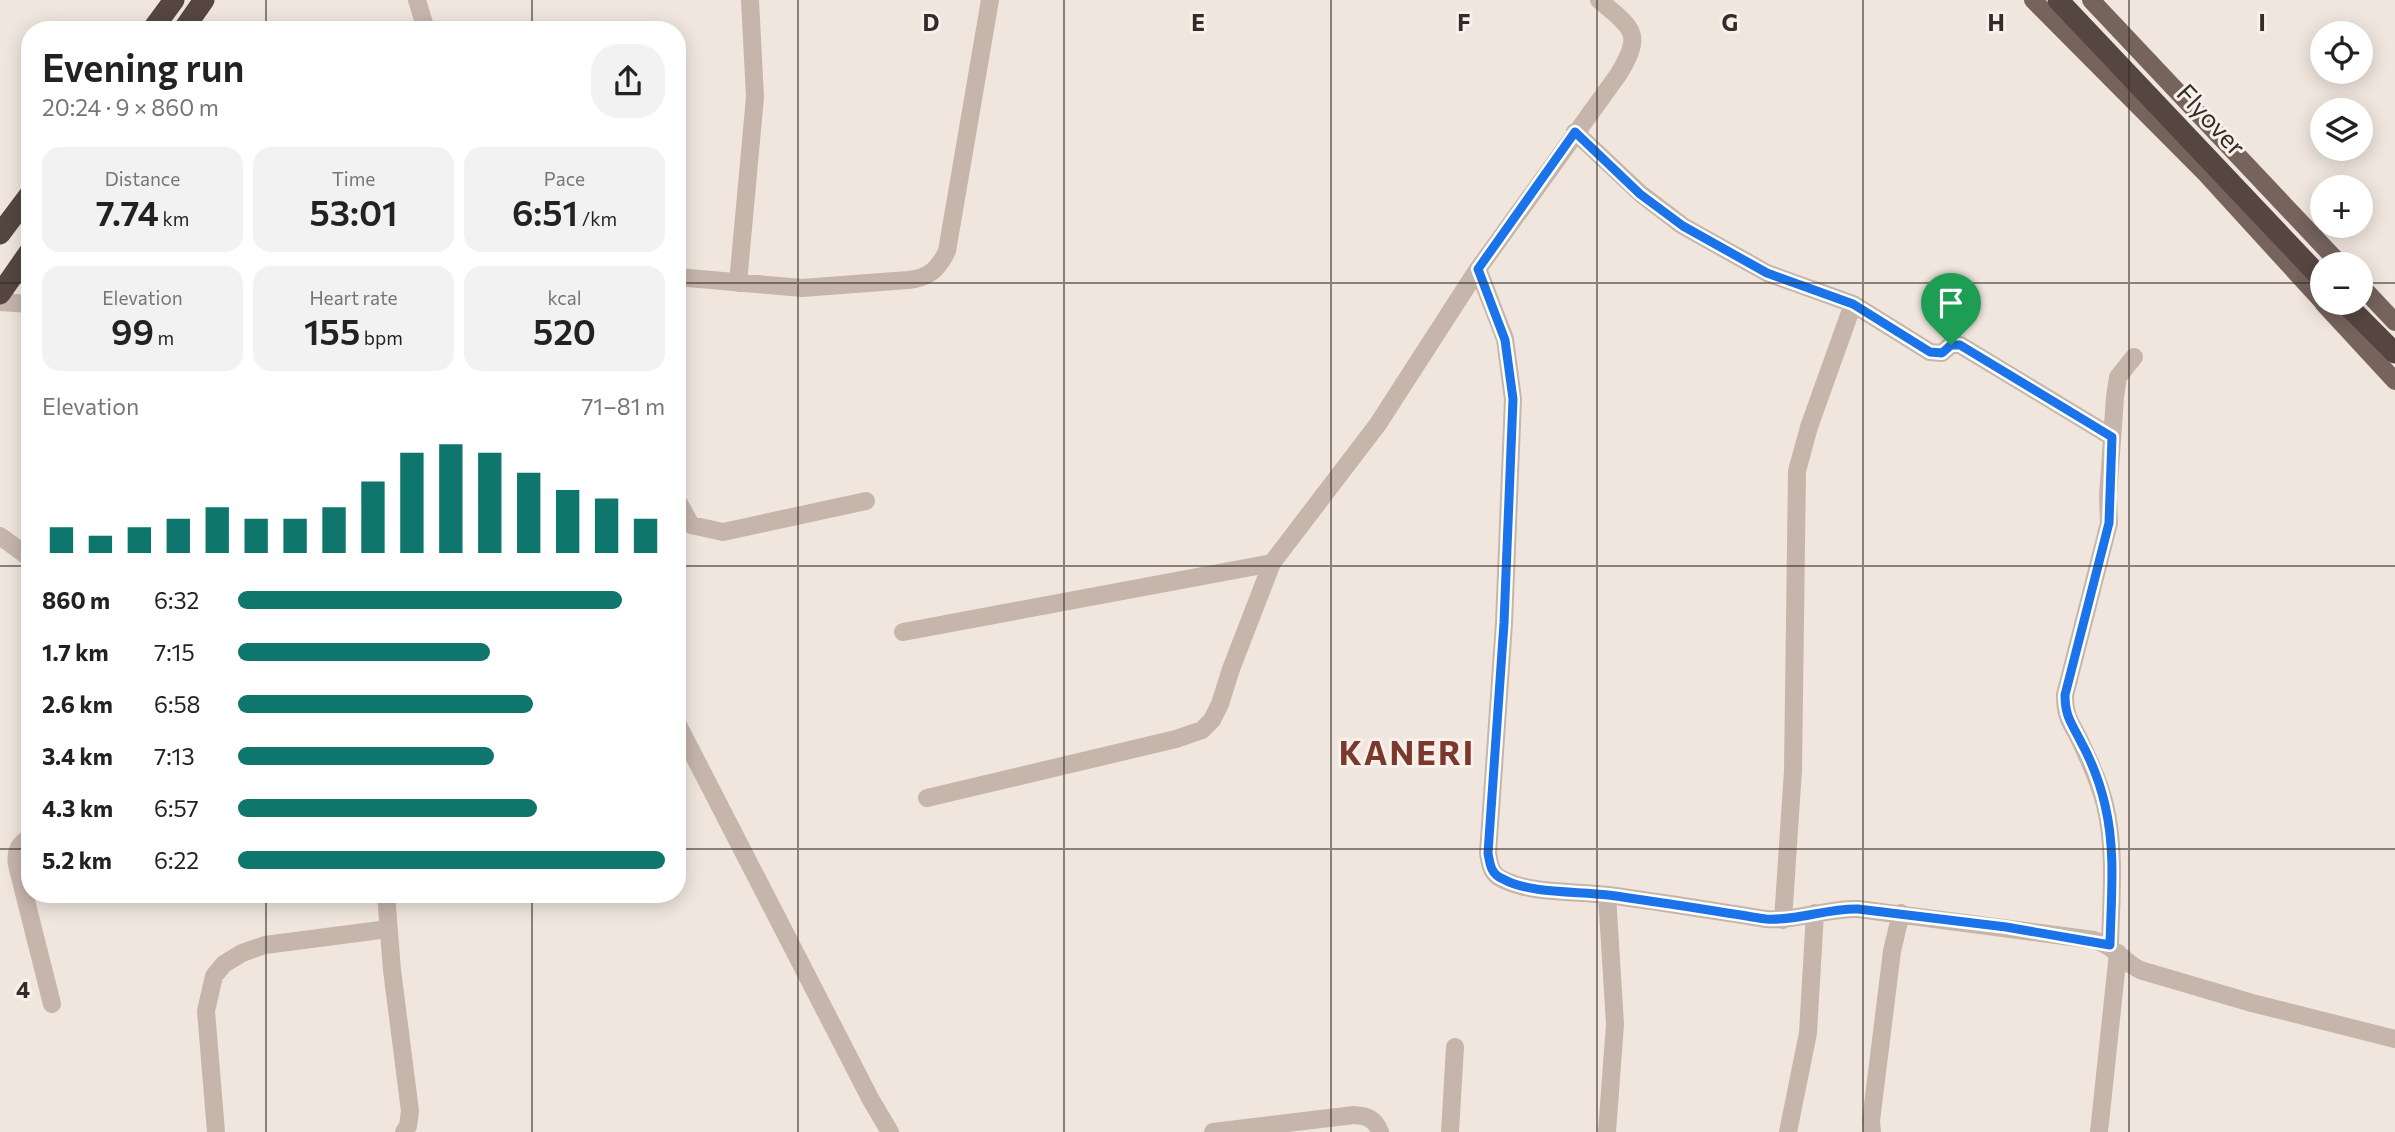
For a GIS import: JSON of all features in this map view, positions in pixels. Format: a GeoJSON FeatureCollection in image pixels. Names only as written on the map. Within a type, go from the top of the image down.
{"type":"FeatureCollection","features":[{"type":"Feature","properties":{"kind":"highway"},"geometry":{"type":"LineString","coordinates":[[159,21],[174,0]]}},
{"type":"Feature","properties":{"kind":"highway"},"geometry":{"type":"LineString","coordinates":[[189,21],[204,0]]}},
{"type":"Feature","properties":{"kind":"highway","name":"Flyover"},"geometry":{"type":"LineString","coordinates":[[2058,0],[2310,264]]}},
{"type":"Feature","properties":{"kind":"highway","name":"Flyover"},"geometry":{"type":"LineString","coordinates":[[2074,0],[2264,198],[2311,252]]}},
{"type":"Feature","properties":{"kind":"highway"},"geometry":{"type":"LineString","coordinates":[[0,234],[21,206]]}},
{"type":"Feature","properties":{"kind":"highway"},"geometry":{"type":"LineString","coordinates":[[0,294],[21,264]]}},
{"type":"Feature","properties":{"kind":"highway"},"geometry":{"type":"LineString","coordinates":[[2358,315],[2395,353]]}},
{"type":"Feature","properties":{"kind":"main road"},"geometry":{"type":"LineString","coordinates":[[2033,0],[2206,174],[2310,288]]}},
{"type":"Feature","properties":{"kind":"main road"},"geometry":{"type":"LineString","coordinates":[[2091,0],[2329,252]]}},
{"type":"Feature","properties":{"kind":"main road"},"geometry":{"type":"LineString","coordinates":[[2373,299],[2395,322]]}},
{"type":"Feature","properties":{"kind":"main road"},"geometry":{"type":"LineString","coordinates":[[2335,315],[2395,381]]}},
{"type":"Feature","properties":{"kind":"street"},"geometry":{"type":"LineString","coordinates":[[416,0],[423,21]]}},
{"type":"Feature","properties":{"kind":"street"},"geometry":{"type":"LineString","coordinates":[[738,283],[755,97],[750,0]]}},
{"type":"Feature","properties":{"kind":"street"},"geometry":{"type":"LineString","coordinates":[[686,278],[802,288],[920,279],[932,274],[947,251],[990,0]]}},
{"type":"Feature","properties":{"kind":"street"},"geometry":{"type":"LineString","coordinates":[[927,798],[1177,739],[1202,730],[1212,720],[1272,563],[1378,424],[1478,269],[1631,54],[1633,39],[1628,25],[1599,0]]}},
{"type":"Feature","properties":{"kind":"street"},"geometry":{"type":"LineString","coordinates":[[1575,132],[1640,194],[1683,226],[1767,273],[1853,304],[1930,352],[1942,353],[1951,345],[1960,345],[2112,437]]}},
{"type":"Feature","properties":{"kind":"street"},"geometry":{"type":"LineString","coordinates":[[1478,269],[1505,340],[1513,399],[1504,623],[1488,853],[1495,875],[1524,887],[1607,895],[1783,920],[1839,908],[1901,913],[2069,937],[2114,949],[2126,963],[2140,970],[2252,1003],[2395,1039]]}},
{"type":"Feature","properties":{"kind":"street"},"geometry":{"type":"LineString","coordinates":[[0,302],[21,303]]}},
{"type":"Feature","properties":{"kind":"street"},"geometry":{"type":"LineString","coordinates":[[1783,920],[1793,770],[1797,471],[1809,427],[1853,304]]}},
{"type":"Feature","properties":{"kind":"street"},"geometry":{"type":"LineString","coordinates":[[2099,1132],[2114,949],[2111,845],[2105,806],[2095,772],[2080,739],[2069,723],[2065,695],[2109,523],[2112,437],[2118,377],[2134,357]]}},
{"type":"Feature","properties":{"kind":"street"},"geometry":{"type":"LineString","coordinates":[[686,516],[691,525],[723,532],[866,501]]}},
{"type":"Feature","properties":{"kind":"street"},"geometry":{"type":"LineString","coordinates":[[0,536],[21,551]]}},
{"type":"Feature","properties":{"kind":"street"},"geometry":{"type":"LineString","coordinates":[[903,632],[1272,563]]}},
{"type":"Feature","properties":{"kind":"street"},"geometry":{"type":"LineString","coordinates":[[686,740],[890,1132]]}},
{"type":"Feature","properties":{"kind":"street"},"geometry":{"type":"LineString","coordinates":[[21,842],[16,849],[21,881]]}},
{"type":"Feature","properties":{"kind":"street"},"geometry":{"type":"LineString","coordinates":[[1607,895],[1615,1024],[1607,1132]]}},
{"type":"Feature","properties":{"kind":"street"},"geometry":{"type":"LineString","coordinates":[[27,903],[52,1004]]}},
{"type":"Feature","properties":{"kind":"street"},"geometry":{"type":"LineString","coordinates":[[387,903],[410,1111],[408,1126],[404,1132]]}},
{"type":"Feature","properties":{"kind":"street"},"geometry":{"type":"LineString","coordinates":[[1872,1132],[1871,1121],[1887,985],[1901,913]]}},
{"type":"Feature","properties":{"kind":"street"},"geometry":{"type":"LineString","coordinates":[[1788,1132],[1808,1034],[1815,914]]}},
{"type":"Feature","properties":{"kind":"street"},"geometry":{"type":"LineString","coordinates":[[216,1132],[206,1011],[214,976],[233,958],[265,945],[388,929]]}},
{"type":"Feature","properties":{"kind":"street"},"geometry":{"type":"LineString","coordinates":[[1450,1132],[1455,1047]]}},
{"type":"Feature","properties":{"kind":"street"},"geometry":{"type":"LineString","coordinates":[[1213,1132],[1354,1115],[1366,1116],[1376,1122],[1380,1132]]}},
{"type":"Feature","properties":{"kind":"district","name":"KANERI"},"geometry":{"type":"Point","coordinates":[1407,753]}},
{"type":"Feature","properties":{"kind":"route"},"geometry":{"type":"LineString","coordinates":[[1575,132],[1640,194],[1683,226],[1722,250],[1767,273],[1853,304],[1930,352],[1942,353],[1951,345],[1960,345],[2112,437],[2109,523],[2065,695],[2069,723],[2080,739],[2095,772],[2105,806],[2111,845],[2110,945],[2094,940],[2006,927],[1858,909],[1839,908],[1802,918],[1766,919],[1607,895],[1524,887],[1495,875],[1488,853],[1504,623],[1513,399],[1505,340],[1478,269],[1575,132]]}}]}
